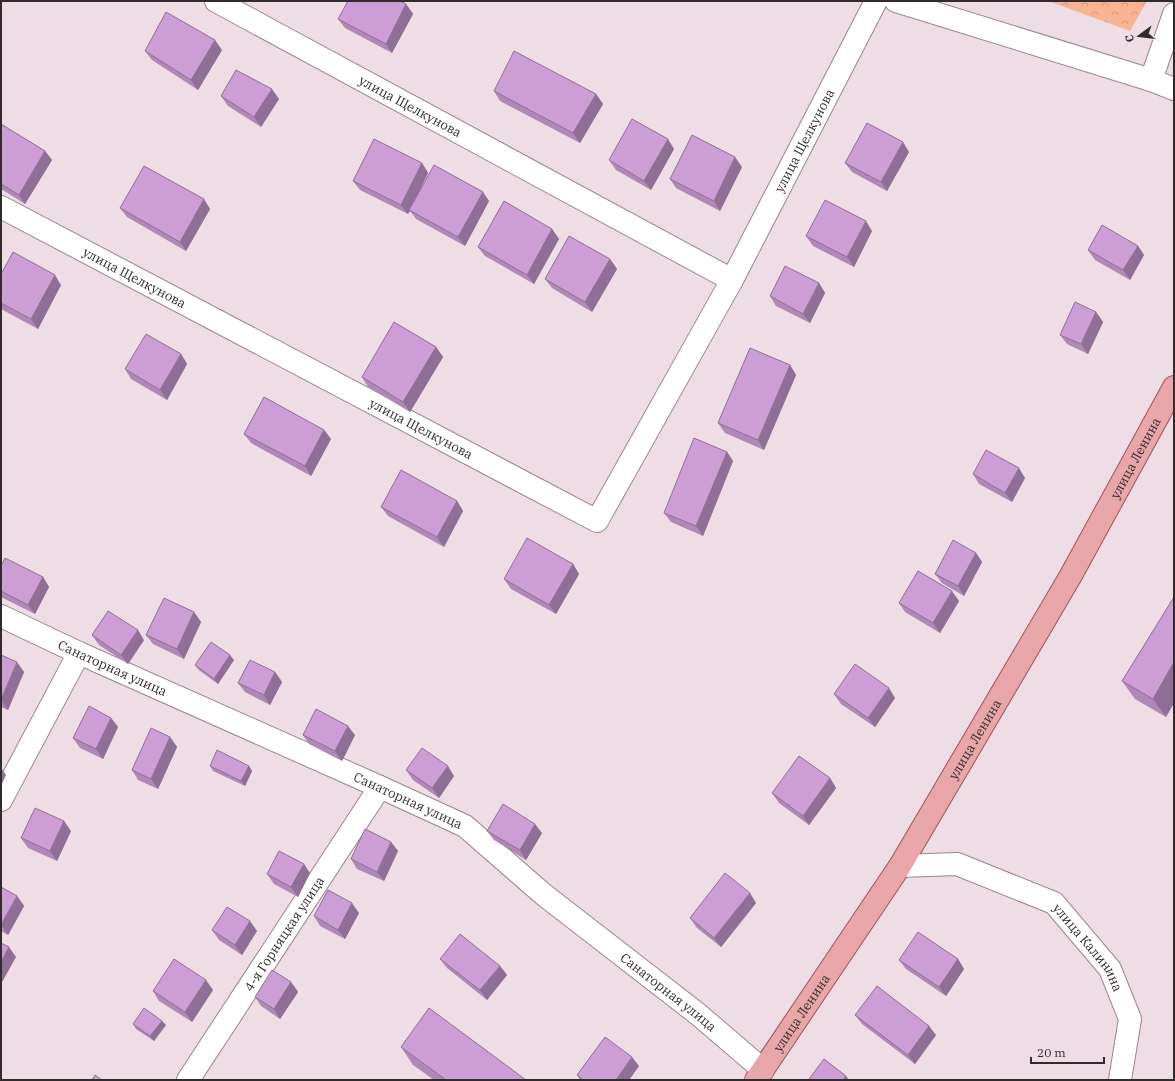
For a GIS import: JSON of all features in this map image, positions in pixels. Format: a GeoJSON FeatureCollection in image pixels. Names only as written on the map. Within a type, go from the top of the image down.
{"type":"FeatureCollection","features":[{"type":"Feature","properties":{"kind":"main road","name":"улица Ленина"},"geometry":{"type":"LineString","coordinates":[[760,1075],[900,866],[1070,577],[1174,387]]}},
{"type":"Feature","properties":{"kind":"street","name":"улица Щелкунова"},"geometry":{"type":"LineString","coordinates":[[216,1],[732,280]]}},
{"type":"Feature","properties":{"kind":"street","name":"улица Щелкунова"},"geometry":{"type":"LineString","coordinates":[[1,207],[597,521],[732,280],[876,1]]}},
{"type":"Feature","properties":{"kind":"street"},"geometry":{"type":"LineString","coordinates":[[896,1],[1151,80],[1174,89]]}},
{"type":"Feature","properties":{"kind":"street"},"geometry":{"type":"LineString","coordinates":[[1151,80],[1174,14]]}},
{"type":"Feature","properties":{"kind":"street","name":"Санаторная улица"},"geometry":{"type":"LineString","coordinates":[[1,616],[79,653],[464,826],[543,894],[699,1015],[760,1075]]}},
{"type":"Feature","properties":{"kind":"street"},"geometry":{"type":"LineString","coordinates":[[1,800],[79,653]]}},
{"type":"Feature","properties":{"kind":"street","name":"4-я Горняцкая улица"},"geometry":{"type":"LineString","coordinates":[[188,1080],[380,787]]}},
{"type":"Feature","properties":{"kind":"street","name":"улица Калинина"},"geometry":{"type":"LineString","coordinates":[[900,866],[957,864],[1054,903],[1110,969],[1130,1019],[1120,1080]]}},
{"type":"Feature","properties":{"kind":"green space"},"geometry":{"type":"Polygon","coordinates":[[[1048,1],[1147,1],[1130,31],[1048,1]]]}},
{"type":"Feature","properties":{"kind":"building"},"geometry":{"type":"Polygon","coordinates":[[[348,1],[400,1],[406,4],[386,44],[338,19],[348,1]]]}},
{"type":"Feature","properties":{"kind":"building"},"geometry":{"type":"Polygon","coordinates":[[[166,12],[215,40],[191,80],[145,51],[166,12]]]}},
{"type":"Feature","properties":{"kind":"building"},"geometry":{"type":"Polygon","coordinates":[[[514,51],[596,94],[573,133],[494,91],[514,51]]]}},
{"type":"Feature","properties":{"kind":"building"},"geometry":{"type":"Polygon","coordinates":[[[236,70],[272,89],[254,117],[221,96],[236,70]]]}},
{"type":"Feature","properties":{"kind":"building"},"geometry":{"type":"Polygon","coordinates":[[[632,119],[668,139],[644,181],[609,160],[632,119]]]}},
{"type":"Feature","properties":{"kind":"building"},"geometry":{"type":"Polygon","coordinates":[[[867,123],[903,142],[881,182],[845,163],[867,123]]]}},
{"type":"Feature","properties":{"kind":"building"},"geometry":{"type":"Polygon","coordinates":[[[1,124],[45,151],[19,195],[1,184],[1,124]]]}},
{"type":"Feature","properties":{"kind":"building"},"geometry":{"type":"Polygon","coordinates":[[[692,135],[735,157],[714,201],[670,179],[692,135]]]}},
{"type":"Feature","properties":{"kind":"building"},"geometry":{"type":"Polygon","coordinates":[[[374,139],[422,163],[401,205],[353,181],[374,139]]]}},
{"type":"Feature","properties":{"kind":"building"},"geometry":{"type":"Polygon","coordinates":[[[434,165],[483,192],[458,237],[409,210],[434,165]]]}},
{"type":"Feature","properties":{"kind":"building"},"geometry":{"type":"Polygon","coordinates":[[[144,166],[204,199],[180,242],[120,208],[144,166]]]}},
{"type":"Feature","properties":{"kind":"building"},"geometry":{"type":"Polygon","coordinates":[[[825,200],[866,221],[847,257],[806,236],[825,200]]]}},
{"type":"Feature","properties":{"kind":"building"},"geometry":{"type":"Polygon","coordinates":[[[504,201],[552,229],[527,275],[478,247],[504,201]]]}},
{"type":"Feature","properties":{"kind":"building"},"geometry":{"type":"Polygon","coordinates":[[[1102,225],[1138,246],[1123,270],[1088,250],[1102,225]]]}},
{"type":"Feature","properties":{"kind":"building"},"geometry":{"type":"Polygon","coordinates":[[[569,236],[610,259],[585,302],[545,279],[569,236]]]}},
{"type":"Feature","properties":{"kind":"building"},"geometry":{"type":"Polygon","coordinates":[[[13,252],[55,275],[31,319],[1,303],[1,274],[13,252]]]}},
{"type":"Feature","properties":{"kind":"building"},"geometry":{"type":"Polygon","coordinates":[[[785,266],[819,283],[803,314],[770,296],[785,266]]]}},
{"type":"Feature","properties":{"kind":"building"},"geometry":{"type":"Polygon","coordinates":[[[1075,302],[1096,312],[1081,344],[1060,335],[1075,302]]]}},
{"type":"Feature","properties":{"kind":"building"},"geometry":{"type":"Polygon","coordinates":[[[394,322],[436,347],[403,402],[362,377],[394,322]]]}},
{"type":"Feature","properties":{"kind":"building"},"geometry":{"type":"Polygon","coordinates":[[[146,334],[181,354],[160,390],[125,369],[146,334]]]}},
{"type":"Feature","properties":{"kind":"building"},"geometry":{"type":"Polygon","coordinates":[[[750,348],[790,365],[758,440],[718,423],[750,348]]]}},
{"type":"Feature","properties":{"kind":"building"},"geometry":{"type":"Polygon","coordinates":[[[264,397],[324,430],[305,466],[244,434],[264,397]]]}},
{"type":"Feature","properties":{"kind":"building"},"geometry":{"type":"Polygon","coordinates":[[[694,438],[727,452],[696,526],[664,513],[694,438]]]}},
{"type":"Feature","properties":{"kind":"building"},"geometry":{"type":"Polygon","coordinates":[[[986,450],[1019,468],[1005,493],[973,474],[986,450]]]}},
{"type":"Feature","properties":{"kind":"building"},"geometry":{"type":"Polygon","coordinates":[[[401,470],[457,501],[437,537],[381,507],[401,470]]]}},
{"type":"Feature","properties":{"kind":"building"},"geometry":{"type":"Polygon","coordinates":[[[527,538],[573,564],[549,605],[504,579],[527,538]]]}},
{"type":"Feature","properties":{"kind":"building"},"geometry":{"type":"Polygon","coordinates":[[[953,540],[976,553],[958,586],[935,574],[953,540]]]}},
{"type":"Feature","properties":{"kind":"building"},"geometry":{"type":"Polygon","coordinates":[[[5,558],[43,577],[28,605],[1,591],[1,566],[5,558]]]}},
{"type":"Feature","properties":{"kind":"building"},"geometry":{"type":"Polygon","coordinates":[[[918,571],[952,591],[933,623],[899,603],[918,571]]]}},
{"type":"Feature","properties":{"kind":"building"},"geometry":{"type":"Polygon","coordinates":[[[1174,597],[1174,662],[1153,699],[1122,681],[1174,597]]]}},
{"type":"Feature","properties":{"kind":"building"},"geometry":{"type":"Polygon","coordinates":[[[164,598],[194,612],[177,649],[146,635],[164,598]]]}},
{"type":"Feature","properties":{"kind":"building"},"geometry":{"type":"Polygon","coordinates":[[[108,611],[138,630],[121,655],[92,635],[108,611]]]}},
{"type":"Feature","properties":{"kind":"building"},"geometry":{"type":"Polygon","coordinates":[[[211,642],[230,655],[214,679],[195,665],[211,642]]]}},
{"type":"Feature","properties":{"kind":"building"},"geometry":{"type":"Polygon","coordinates":[[[1,655],[17,662],[1,700],[1,655]]]}},
{"type":"Feature","properties":{"kind":"building"},"geometry":{"type":"Polygon","coordinates":[[[250,660],[275,672],[264,695],[238,683],[250,660]]]}},
{"type":"Feature","properties":{"kind":"building"},"geometry":{"type":"Polygon","coordinates":[[[855,664],[889,688],[868,718],[834,694],[855,664]]]}},
{"type":"Feature","properties":{"kind":"building"},"geometry":{"type":"Polygon","coordinates":[[[89,706],[111,718],[96,749],[73,738],[89,706]]]}},
{"type":"Feature","properties":{"kind":"building"},"geometry":{"type":"Polygon","coordinates":[[[316,709],[348,726],[335,751],[303,735],[316,709]]]}},
{"type":"Feature","properties":{"kind":"building"},"geometry":{"type":"Polygon","coordinates":[[[151,728],[170,737],[151,779],[132,770],[151,728]]]}},
{"type":"Feature","properties":{"kind":"building"},"geometry":{"type":"Polygon","coordinates":[[[422,748],[448,766],[432,788],[406,770],[422,748]]]}},
{"type":"Feature","properties":{"kind":"building"},"geometry":{"type":"Polygon","coordinates":[[[217,750],[249,766],[241,781],[210,766],[217,750]]]}},
{"type":"Feature","properties":{"kind":"building"},"geometry":{"type":"Polygon","coordinates":[[[799,756],[830,778],[803,816],[772,793],[799,756]]]}},
{"type":"Feature","properties":{"kind":"building"},"geometry":{"type":"Polygon","coordinates":[[[503,804],[535,824],[520,850],[487,831],[503,804]]]}},
{"type":"Feature","properties":{"kind":"building"},"geometry":{"type":"Polygon","coordinates":[[[35,808],[64,821],[50,851],[21,838],[35,808]]]}},
{"type":"Feature","properties":{"kind":"building"},"geometry":{"type":"Polygon","coordinates":[[[365,829],[391,842],[377,872],[351,859],[365,829]]]}},
{"type":"Feature","properties":{"kind":"building"},"geometry":{"type":"Polygon","coordinates":[[[279,851],[304,864],[291,887],[267,874],[279,851]]]}},
{"type":"Feature","properties":{"kind":"building"},"geometry":{"type":"Polygon","coordinates":[[[725,873],[750,893],[714,938],[690,918],[725,873]]]}},
{"type":"Feature","properties":{"kind":"building"},"geometry":{"type":"Polygon","coordinates":[[[1,887],[17,896],[1,925],[1,887]]]}},
{"type":"Feature","properties":{"kind":"building"},"geometry":{"type":"Polygon","coordinates":[[[328,890],[352,903],[338,930],[314,916],[328,890]]]}},
{"type":"Feature","properties":{"kind":"building"},"geometry":{"type":"Polygon","coordinates":[[[227,907],[250,921],[235,945],[212,930],[227,907]]]}},
{"type":"Feature","properties":{"kind":"building"},"geometry":{"type":"Polygon","coordinates":[[[918,932],[958,959],[939,987],[899,960],[918,932]]]}},
{"type":"Feature","properties":{"kind":"building"},"geometry":{"type":"Polygon","coordinates":[[[460,934],[500,966],[480,990],[440,959],[460,934]]]}},
{"type":"Feature","properties":{"kind":"building"},"geometry":{"type":"Polygon","coordinates":[[[1,943],[9,947],[1,962],[1,943]]]}},
{"type":"Feature","properties":{"kind":"building"},"geometry":{"type":"Polygon","coordinates":[[[174,959],[206,980],[185,1012],[153,991],[174,959]]]}},
{"type":"Feature","properties":{"kind":"building"},"geometry":{"type":"Polygon","coordinates":[[[272,970],[291,982],[274,1009],[255,997],[272,970]]]}},
{"type":"Feature","properties":{"kind":"building"},"geometry":{"type":"Polygon","coordinates":[[[877,986],[929,1026],[908,1055],[855,1015],[877,986]]]}},
{"type":"Feature","properties":{"kind":"building"},"geometry":{"type":"Polygon","coordinates":[[[144,1008],[162,1021],[150,1036],[133,1024],[144,1008]]]}},
{"type":"Feature","properties":{"kind":"building"},"geometry":{"type":"Polygon","coordinates":[[[429,1008],[526,1080],[446,1080],[401,1047],[429,1008]]]}},
{"type":"Feature","properties":{"kind":"building"},"geometry":{"type":"Polygon","coordinates":[[[605,1037],[632,1057],[616,1080],[583,1080],[577,1075],[605,1037]]]}},
{"type":"Feature","properties":{"kind":"building"},"geometry":{"type":"Polygon","coordinates":[[[824,1059],[846,1076],[843,1080],[809,1079],[824,1059]]]}},
{"type":"Feature","properties":{"kind":"building"},"geometry":{"type":"Polygon","coordinates":[[[95,1075],[102,1080],[92,1080],[95,1075]]]}}]}
